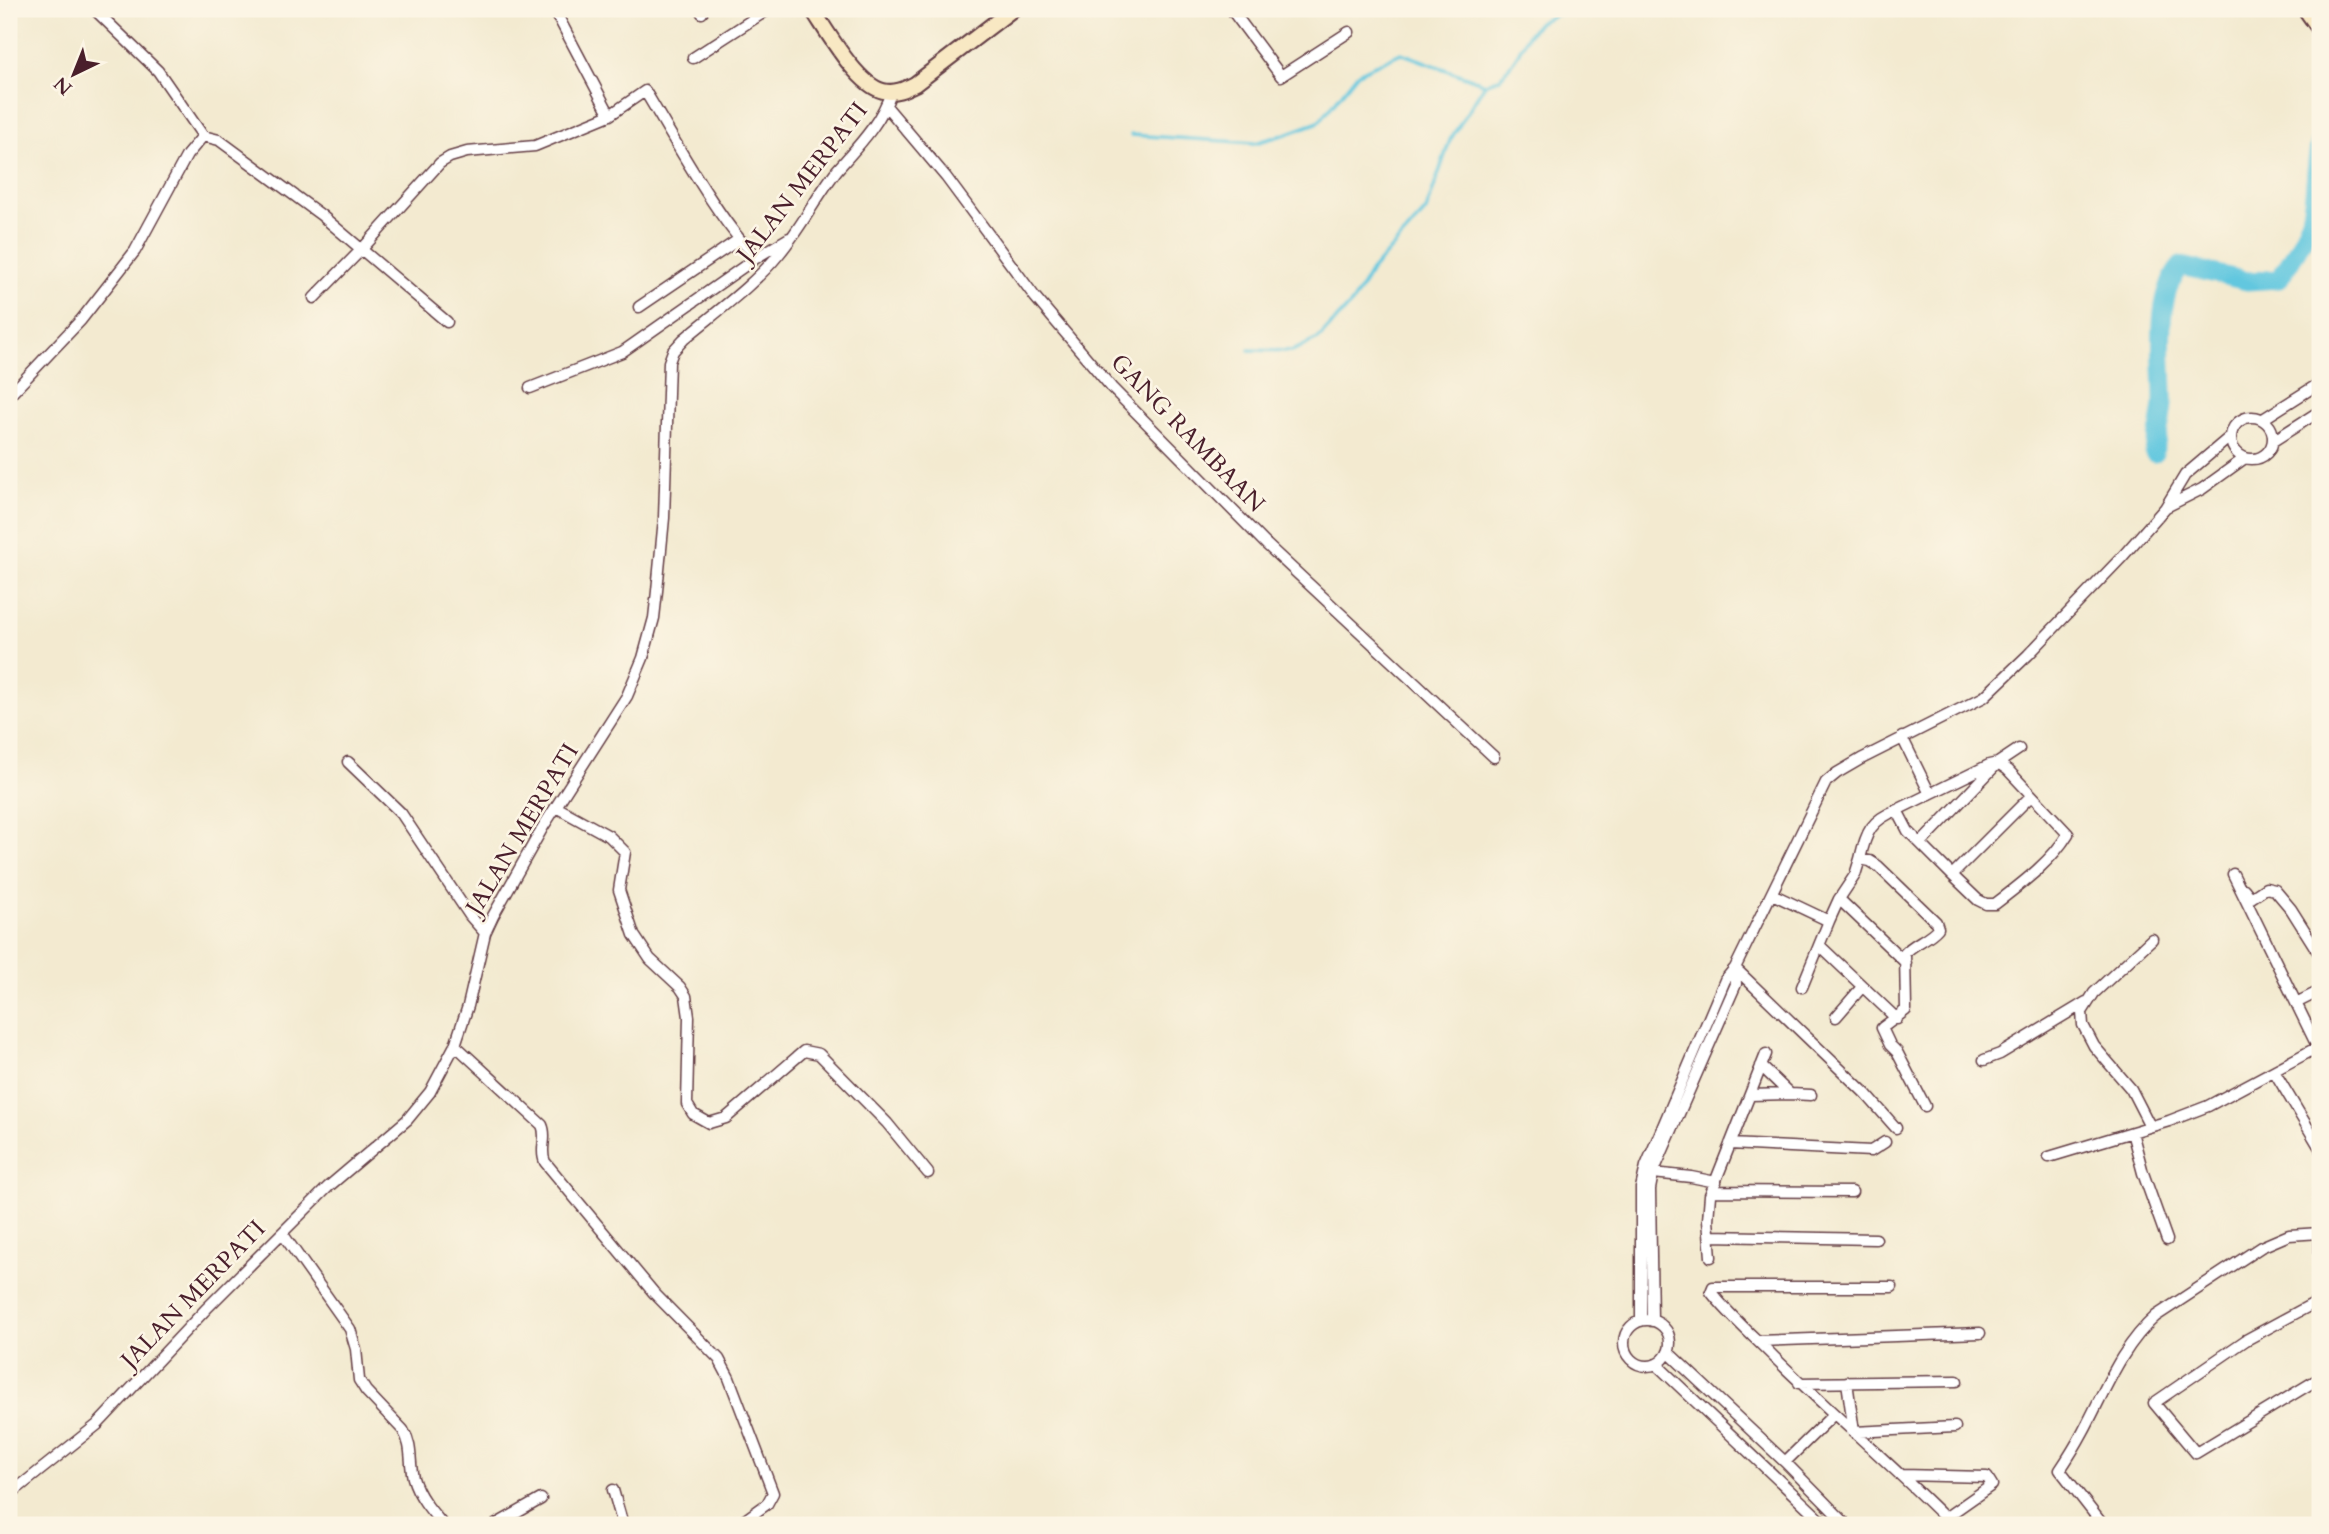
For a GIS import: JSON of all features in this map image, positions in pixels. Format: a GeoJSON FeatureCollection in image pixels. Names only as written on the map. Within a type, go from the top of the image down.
{"type":"FeatureCollection","features":[{"type":"Feature","properties":{"kind":"main road"},"geometry":{"type":"LineString","coordinates":[[812,9],[855,70],[889,99],[915,85],[1013,9]]}},
{"type":"Feature","properties":{"kind":"main road"},"geometry":{"type":"LineString","coordinates":[[2305,9],[2320,30]]}},
{"type":"Feature","properties":{"kind":"street"},"geometry":{"type":"LineString","coordinates":[[94,9],[158,71],[203,136],[219,140],[321,215],[447,322]]}},
{"type":"Feature","properties":{"kind":"street"},"geometry":{"type":"LineString","coordinates":[[554,9],[610,115]]}},
{"type":"Feature","properties":{"kind":"street"},"geometry":{"type":"LineString","coordinates":[[693,58],[769,9]]}},
{"type":"Feature","properties":{"kind":"street"},"geometry":{"type":"LineString","coordinates":[[1231,9],[1281,76],[1349,32]]}},
{"type":"Feature","properties":{"kind":"street"},"geometry":{"type":"LineString","coordinates":[[314,298],[433,169],[450,157],[485,150],[535,146],[610,115],[645,91],[738,240],[752,254],[759,256]]}},
{"type":"Feature","properties":{"kind":"street","name":"JALAN MERPATI"},"geometry":{"type":"LineString","coordinates":[[9,1495],[97,1425],[206,1308],[328,1187],[407,1120],[430,1092],[455,1045],[468,1006],[485,933],[543,827],[627,696],[649,638],[657,591],[664,518],[667,381],[673,351],[764,272],[826,186],[863,141],[889,99]]}},
{"type":"Feature","properties":{"kind":"street","name":"GANG RAMBAAN"},"geometry":{"type":"LineString","coordinates":[[889,99],[1035,298],[1112,388],[1266,544],[1494,757]]}},
{"type":"Feature","properties":{"kind":"street"},"geometry":{"type":"LineString","coordinates":[[9,396],[81,320],[135,251],[187,155],[203,136]]}},
{"type":"Feature","properties":{"kind":"street"},"geometry":{"type":"LineString","coordinates":[[530,388],[622,352],[759,256],[791,237]]}},
{"type":"Feature","properties":{"kind":"street"},"geometry":{"type":"LineString","coordinates":[[639,307],[738,240]]}},
{"type":"Feature","properties":{"kind":"street"},"geometry":{"type":"LineString","coordinates":[[2263,419],[2320,383]]}},
{"type":"Feature","properties":{"kind":"street"},"geometry":{"type":"LineString","coordinates":[[2273,441],[2272,430],[2263,419],[2251,417],[2235,425],[2231,436],[2233,448],[2245,458],[2256,459],[2266,454],[2273,441],[2320,411]]}},
{"type":"Feature","properties":{"kind":"street"},"geometry":{"type":"LineString","coordinates":[[1646,1321],[1643,1175],[1725,979],[1735,968],[1826,782],[1837,773],[1902,737],[1984,698],[2038,645],[2165,508],[2185,475],[2231,436]]}},
{"type":"Feature","properties":{"kind":"street"},"geometry":{"type":"LineString","coordinates":[[2165,508],[2202,489],[2245,458]]}},
{"type":"Feature","properties":{"kind":"street"},"geometry":{"type":"LineString","coordinates":[[1902,737],[1930,794]]}},
{"type":"Feature","properties":{"kind":"street"},"geometry":{"type":"LineString","coordinates":[[1921,843],[1998,763],[2019,750]]}},
{"type":"Feature","properties":{"kind":"street"},"geometry":{"type":"LineString","coordinates":[[348,762],[401,813],[485,933]]}},
{"type":"Feature","properties":{"kind":"street"},"geometry":{"type":"LineString","coordinates":[[1802,987],[1829,920],[1855,875],[1864,843],[1876,819],[1998,763],[2008,770],[2068,834],[2062,844],[2029,877],[1995,904],[1986,904],[1952,876],[1908,831],[1897,810]]}},
{"type":"Feature","properties":{"kind":"street"},"geometry":{"type":"LineString","coordinates":[[1952,876],[2031,796]]}},
{"type":"Feature","properties":{"kind":"street"},"geometry":{"type":"LineString","coordinates":[[556,807],[609,836],[625,852],[619,890],[634,935],[650,959],[686,996],[689,1017],[687,1104],[693,1114],[709,1123],[726,1118],[804,1051],[820,1054],[887,1123],[928,1173]]}},
{"type":"Feature","properties":{"kind":"street"},"geometry":{"type":"LineString","coordinates":[[1860,859],[1878,866],[1936,922],[1938,928],[1905,953],[1906,1010],[1882,1028],[1924,1106]]}},
{"type":"Feature","properties":{"kind":"street"},"geometry":{"type":"LineString","coordinates":[[2049,1157],[2208,1106],[2274,1071],[2320,1051],[2233,874],[2251,898],[2269,888],[2280,894],[2320,955]]}},
{"type":"Feature","properties":{"kind":"street"},"geometry":{"type":"LineString","coordinates":[[1772,894],[1829,920]]}},
{"type":"Feature","properties":{"kind":"street"},"geometry":{"type":"LineString","coordinates":[[1839,899],[1907,963]]}},
{"type":"Feature","properties":{"kind":"street"},"geometry":{"type":"LineString","coordinates":[[2150,1126],[2131,1089],[2104,1060],[2083,1025],[2082,1012],[2087,1002],[2105,982],[2152,939]]}},
{"type":"Feature","properties":{"kind":"street"},"geometry":{"type":"LineString","coordinates":[[1820,946],[1896,1019]]}},
{"type":"Feature","properties":{"kind":"street"},"geometry":{"type":"LineString","coordinates":[[1735,968],[1866,1094],[1896,1128]]}},
{"type":"Feature","properties":{"kind":"street"},"geometry":{"type":"LineString","coordinates":[[1646,1321],[1650,1189],[1653,1174],[1736,984],[1735,968]]}},
{"type":"Feature","properties":{"kind":"street"},"geometry":{"type":"LineString","coordinates":[[1836,1017],[1862,987]]}},
{"type":"Feature","properties":{"kind":"street"},"geometry":{"type":"LineString","coordinates":[[2296,1003],[2320,991]]}},
{"type":"Feature","properties":{"kind":"street"},"geometry":{"type":"LineString","coordinates":[[1984,1060],[2000,1054],[2087,1002]]}},
{"type":"Feature","properties":{"kind":"street"},"geometry":{"type":"LineString","coordinates":[[455,1045],[542,1125],[545,1136],[542,1156],[545,1162],[654,1293],[724,1367],[773,1493],[766,1504],[738,1525]]}},
{"type":"Feature","properties":{"kind":"street"},"geometry":{"type":"LineString","coordinates":[[1711,1257],[1709,1204],[1766,1054]]}},
{"type":"Feature","properties":{"kind":"street"},"geometry":{"type":"LineString","coordinates":[[1761,1066],[1790,1094]]}},
{"type":"Feature","properties":{"kind":"street"},"geometry":{"type":"LineString","coordinates":[[2274,1071],[2320,1148]]}},
{"type":"Feature","properties":{"kind":"street"},"geometry":{"type":"LineString","coordinates":[[1750,1094],[1811,1095]]}},
{"type":"Feature","properties":{"kind":"street"},"geometry":{"type":"LineString","coordinates":[[2132,1132],[2143,1173],[2167,1240]]}},
{"type":"Feature","properties":{"kind":"street"},"geometry":{"type":"LineString","coordinates":[[1730,1144],[1871,1151],[1885,1142]]}},
{"type":"Feature","properties":{"kind":"street"},"geometry":{"type":"LineString","coordinates":[[1653,1174],[1691,1177],[1714,1187],[1852,1192]]}},
{"type":"Feature","properties":{"kind":"street"},"geometry":{"type":"LineString","coordinates":[[282,1233],[350,1329],[356,1349],[359,1380],[408,1437],[414,1481],[421,1497],[443,1525]]}},
{"type":"Feature","properties":{"kind":"street"},"geometry":{"type":"LineString","coordinates":[[2103,1525],[2060,1470],[2083,1432],[2107,1382],[2135,1338],[2156,1316],[2261,1247],[2289,1235],[2320,1233]]}},
{"type":"Feature","properties":{"kind":"street"},"geometry":{"type":"LineString","coordinates":[[1710,1236],[1876,1239]]}},
{"type":"Feature","properties":{"kind":"street"},"geometry":{"type":"LineString","coordinates":[[2320,1242],[2320,1282]]}},
{"type":"Feature","properties":{"kind":"street"},"geometry":{"type":"LineString","coordinates":[[1892,1287],[1713,1287],[1711,1292],[1833,1415],[1902,1475],[1945,1518],[1992,1485],[1987,1477],[1902,1475]]}},
{"type":"Feature","properties":{"kind":"street"},"geometry":{"type":"LineString","coordinates":[[2320,1300],[2246,1340],[2154,1403],[2196,1454],[2320,1378]]}},
{"type":"Feature","properties":{"kind":"street"},"geometry":{"type":"LineString","coordinates":[[1646,1321],[1660,1324],[1668,1334],[1670,1345],[1661,1361],[1650,1366],[1639,1364],[1626,1352],[1624,1340],[1633,1325],[1646,1321]]}},
{"type":"Feature","properties":{"kind":"street"},"geometry":{"type":"LineString","coordinates":[[1758,1341],[1980,1333]]}},
{"type":"Feature","properties":{"kind":"street"},"geometry":{"type":"LineString","coordinates":[[1668,1352],[1785,1462],[1847,1525]]}},
{"type":"Feature","properties":{"kind":"street"},"geometry":{"type":"LineString","coordinates":[[1656,1364],[1826,1525]]}},
{"type":"Feature","properties":{"kind":"street"},"geometry":{"type":"LineString","coordinates":[[1800,1383],[1957,1381]]}},
{"type":"Feature","properties":{"kind":"street"},"geometry":{"type":"LineString","coordinates":[[1847,1382],[1854,1432]]}},
{"type":"Feature","properties":{"kind":"street"},"geometry":{"type":"LineString","coordinates":[[1785,1462],[1833,1415]]}},
{"type":"Feature","properties":{"kind":"street"},"geometry":{"type":"LineString","coordinates":[[1854,1432],[1955,1427]]}},
{"type":"Feature","properties":{"kind":"street"},"geometry":{"type":"LineString","coordinates":[[613,1490],[624,1525]]}},
{"type":"Feature","properties":{"kind":"street"},"geometry":{"type":"LineString","coordinates":[[495,1525],[541,1499]]}},
{"type":"Feature","properties":{"kind":"waterway"},"geometry":{"type":"LineString","coordinates":[[1249,350],[1292,351],[1318,339],[1353,302],[1371,271],[1426,211],[1450,140],[1485,84],[1500,78],[1539,22],[1570,9]]}},
{"type":"Feature","properties":{"kind":"waterway"},"geometry":{"type":"LineString","coordinates":[[1131,135],[1255,143],[1286,134],[1319,122],[1358,73],[1401,53],[1485,84]]}},
{"type":"Feature","properties":{"kind":"waterway"},"geometry":{"type":"LineString","coordinates":[[2154,453],[2163,404],[2163,314],[2172,280],[2181,266],[2247,281],[2279,279],[2299,246],[2310,218],[2320,142]]}}]}
